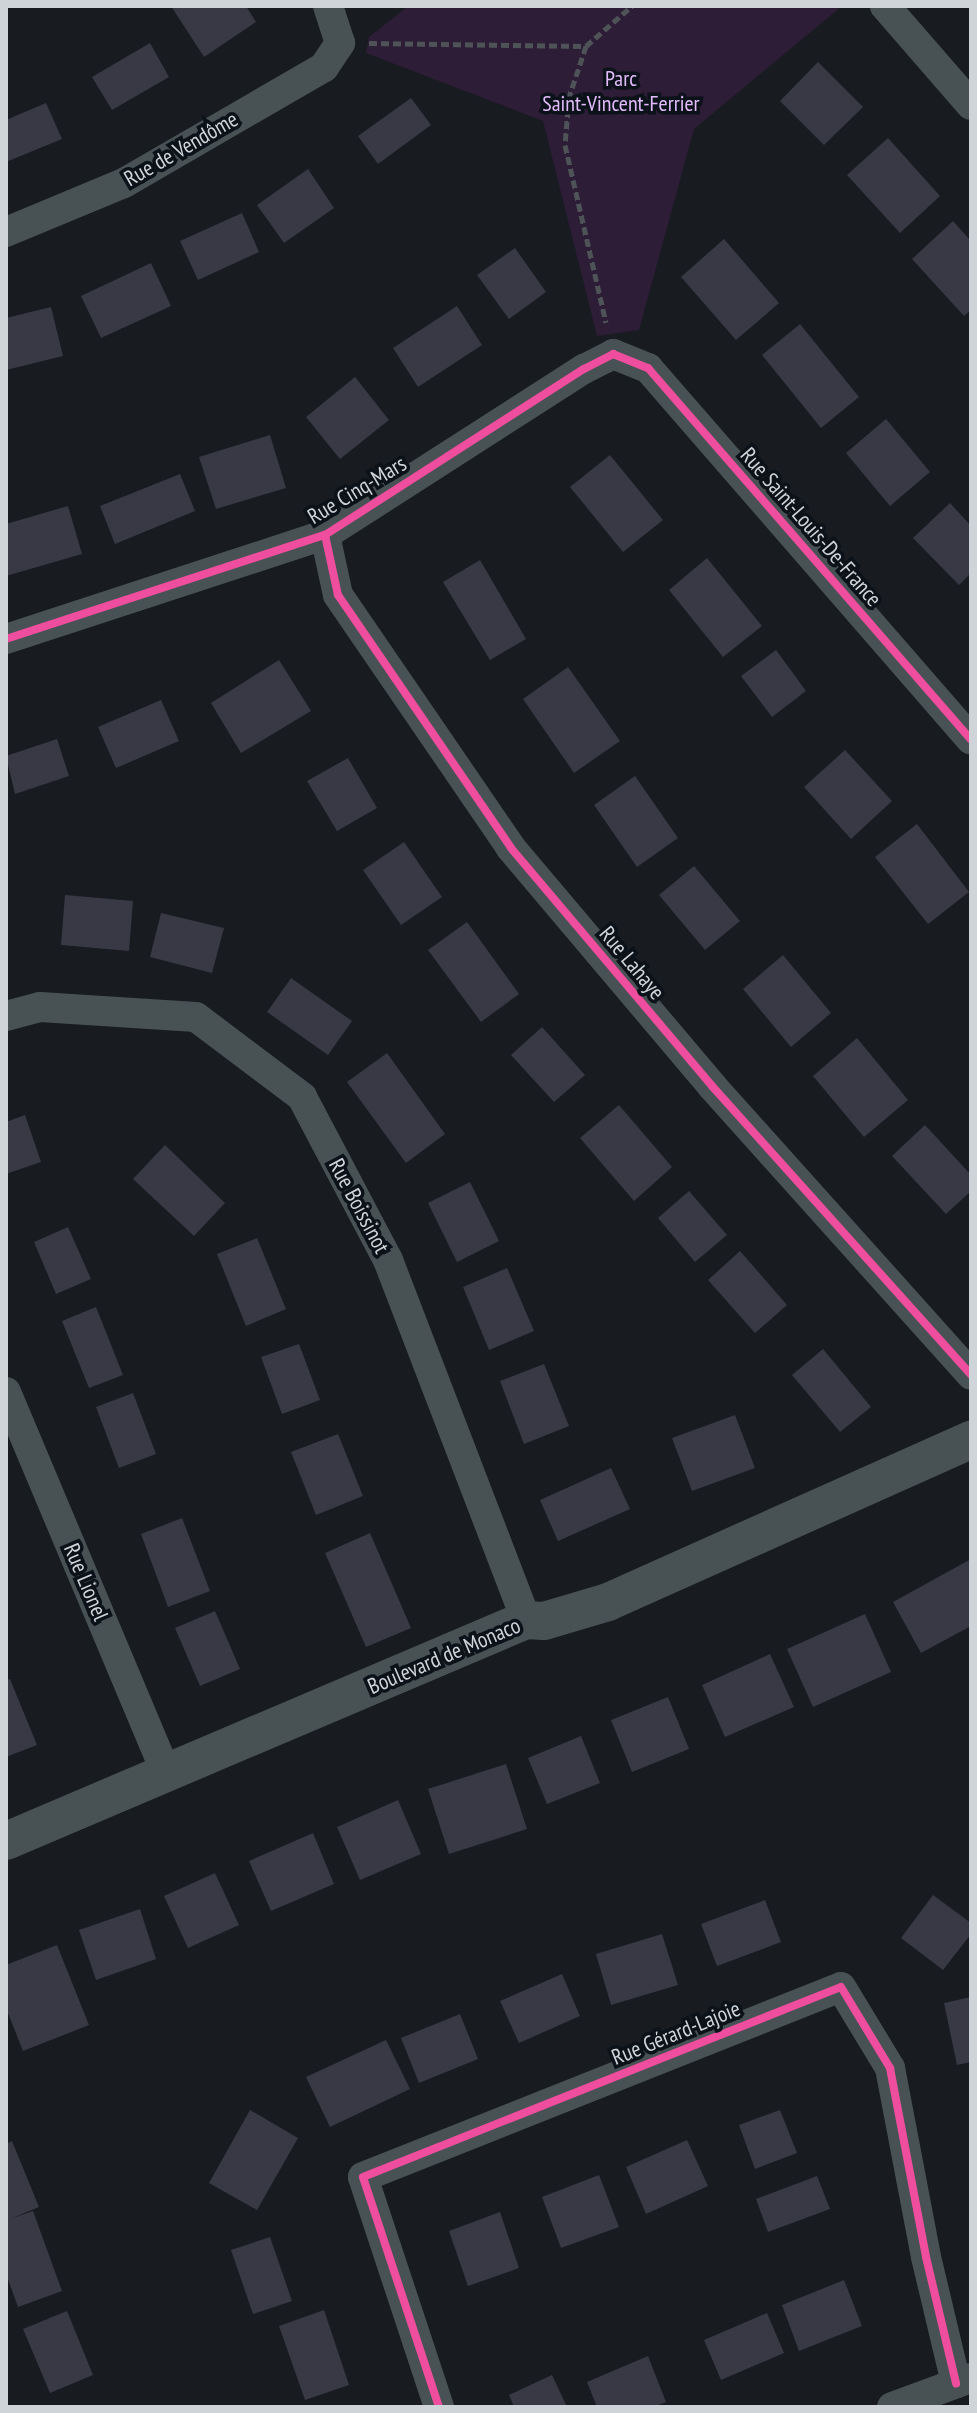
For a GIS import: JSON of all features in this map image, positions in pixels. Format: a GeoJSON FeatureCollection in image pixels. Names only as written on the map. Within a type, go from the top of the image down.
{"type":"FeatureCollection","features":[{"type":"Feature","properties":{"kind":"street"},"geometry":{"type":"LineString","coordinates":[[328,6],[340,43]]}},
{"type":"Feature","properties":{"kind":"street"},"geometry":{"type":"LineString","coordinates":[[885,6],[971,105]]}},
{"type":"Feature","properties":{"kind":"street","name":"Rue de Vendôme"},"geometry":{"type":"LineString","coordinates":[[6,232],[124,183],[324,67],[340,43]]}},
{"type":"Feature","properties":{"kind":"street","name":"Rue Cinq-Mars"},"geometry":{"type":"LineString","coordinates":[[6,639],[325,535],[584,369],[613,354]]}},
{"type":"Feature","properties":{"kind":"street","name":"Rue Saint-Louis-De-France"},"geometry":{"type":"LineString","coordinates":[[613,354],[648,368],[971,739]]}},
{"type":"Feature","properties":{"kind":"street","name":"Rue Lahaye"},"geometry":{"type":"LineString","coordinates":[[325,535],[338,595],[511,848],[712,1086],[971,1375]]}},
{"type":"Feature","properties":{"kind":"street","name":"Rue Boissinot"},"geometry":{"type":"LineString","coordinates":[[6,1016],[40,1007],[196,1017],[302,1097],[388,1260],[526,1620]]}},
{"type":"Feature","properties":{"kind":"street","name":"Rue Lionel"},"geometry":{"type":"LineString","coordinates":[[6,1392],[166,1773]]}},
{"type":"Feature","properties":{"kind":"street","name":"Boulevard de Monaco"},"geometry":{"type":"LineString","coordinates":[[6,1841],[526,1620],[544,1621],[608,1602],[971,1440]]}},
{"type":"Feature","properties":{"kind":"street","name":"Rue Gérard-Lajoie"},"geometry":{"type":"LineString","coordinates":[[439,2407],[363,2177],[841,1987],[890,2068],[926,2257],[964,2380]]}},
{"type":"Feature","properties":{"kind":"street"},"geometry":{"type":"LineString","coordinates":[[892,2407],[964,2380]]}},
{"type":"Feature","properties":{"kind":"path"},"geometry":{"type":"LineString","coordinates":[[613,354],[565,145],[569,97],[586,46],[632,6]]}},
{"type":"Feature","properties":{"kind":"path"},"geometry":{"type":"LineString","coordinates":[[340,43],[586,46]]}},
{"type":"Feature","properties":{"kind":"green space","name":"Parc Saint-Vincent-Ferrier"},"geometry":{"type":"Polygon","coordinates":[[[408,6],[842,6],[694,129],[639,330],[597,336],[543,121],[366,53],[369,37],[408,6]]]}},
{"type":"Feature","properties":{"kind":"building"},"geometry":{"type":"Polygon","coordinates":[[[171,6],[246,6],[256,22],[204,57],[171,6]]]}},
{"type":"Feature","properties":{"kind":"building"},"geometry":{"type":"Polygon","coordinates":[[[150,43],[169,77],[112,110],[92,77],[150,43]]]}},
{"type":"Feature","properties":{"kind":"building"},"geometry":{"type":"Polygon","coordinates":[[[818,62],[863,107],[824,145],[780,101],[818,62]]]}},
{"type":"Feature","properties":{"kind":"building"},"geometry":{"type":"Polygon","coordinates":[[[411,98],[431,125],[378,164],[358,136],[411,98]]]}},
{"type":"Feature","properties":{"kind":"building"},"geometry":{"type":"Polygon","coordinates":[[[46,103],[62,139],[6,162],[6,120],[46,103]]]}},
{"type":"Feature","properties":{"kind":"building"},"geometry":{"type":"Polygon","coordinates":[[[888,138],[940,196],[900,233],[847,175],[888,138]]]}},
{"type":"Feature","properties":{"kind":"building"},"geometry":{"type":"Polygon","coordinates":[[[308,169],[334,208],[284,243],[257,205],[308,169]]]}},
{"type":"Feature","properties":{"kind":"building"},"geometry":{"type":"Polygon","coordinates":[[[242,213],[259,252],[198,280],[180,241],[242,213]]]}},
{"type":"Feature","properties":{"kind":"building"},"geometry":{"type":"Polygon","coordinates":[[[953,221],[971,241],[971,310],[964,316],[912,259],[953,221]]]}},
{"type":"Feature","properties":{"kind":"building"},"geometry":{"type":"Polygon","coordinates":[[[724,239],[779,303],[736,340],[681,277],[724,239]]]}},
{"type":"Feature","properties":{"kind":"building"},"geometry":{"type":"Polygon","coordinates":[[[515,248],[546,292],[509,319],[477,275],[515,248]]]}},
{"type":"Feature","properties":{"kind":"building"},"geometry":{"type":"Polygon","coordinates":[[[151,263],[171,306],[101,338],[81,296],[151,263]]]}},
{"type":"Feature","properties":{"kind":"building"},"geometry":{"type":"Polygon","coordinates":[[[457,306],[482,345],[418,387],[393,348],[457,306]]]}},
{"type":"Feature","properties":{"kind":"building"},"geometry":{"type":"Polygon","coordinates":[[[51,307],[63,356],[6,370],[6,318],[51,307]]]}},
{"type":"Feature","properties":{"kind":"building"},"geometry":{"type":"Polygon","coordinates":[[[800,324],[859,397],[821,428],[762,355],[800,324]]]}},
{"type":"Feature","properties":{"kind":"building"},"geometry":{"type":"Polygon","coordinates":[[[355,377],[389,420],[340,459],[306,417],[355,377]]]}},
{"type":"Feature","properties":{"kind":"building"},"geometry":{"type":"Polygon","coordinates":[[[886,419],[930,472],[890,506],[846,453],[886,419]]]}},
{"type":"Feature","properties":{"kind":"building"},"geometry":{"type":"Polygon","coordinates":[[[270,435],[286,488],[216,509],[199,457],[270,435]]]}},
{"type":"Feature","properties":{"kind":"building"},"geometry":{"type":"Polygon","coordinates":[[[610,455],[663,520],[623,552],[570,487],[610,455]]]}},
{"type":"Feature","properties":{"kind":"building"},"geometry":{"type":"Polygon","coordinates":[[[180,474],[195,511],[115,544],[100,506],[180,474]]]}},
{"type":"Feature","properties":{"kind":"building"},"geometry":{"type":"Polygon","coordinates":[[[950,503],[971,526],[971,573],[959,585],[913,538],[950,503]]]}},
{"type":"Feature","properties":{"kind":"building"},"geometry":{"type":"Polygon","coordinates":[[[68,506],[82,554],[6,576],[6,524],[68,506]]]}},
{"type":"Feature","properties":{"kind":"building"},"geometry":{"type":"Polygon","coordinates":[[[707,558],[762,626],[723,657],[669,590],[707,558]]]}},
{"type":"Feature","properties":{"kind":"building"},"geometry":{"type":"Polygon","coordinates":[[[480,560],[526,639],[490,660],[443,582],[480,560]]]}},
{"type":"Feature","properties":{"kind":"building"},"geometry":{"type":"Polygon","coordinates":[[[776,650],[806,691],[772,717],[741,676],[776,650]]]}},
{"type":"Feature","properties":{"kind":"building"},"geometry":{"type":"Polygon","coordinates":[[[279,660],[311,711],[241,753],[211,703],[279,660]]]}},
{"type":"Feature","properties":{"kind":"building"},"geometry":{"type":"Polygon","coordinates":[[[568,667],[620,741],[574,773],[523,699],[568,667]]]}},
{"type":"Feature","properties":{"kind":"building"},"geometry":{"type":"Polygon","coordinates":[[[161,700],[179,741],[116,768],[98,727],[161,700]]]}},
{"type":"Feature","properties":{"kind":"building"},"geometry":{"type":"Polygon","coordinates":[[[57,739],[69,776],[15,794],[6,756],[57,739]]]}},
{"type":"Feature","properties":{"kind":"building"},"geometry":{"type":"Polygon","coordinates":[[[845,750],[892,801],[851,839],[804,787],[845,750]]]}},
{"type":"Feature","properties":{"kind":"building"},"geometry":{"type":"Polygon","coordinates":[[[348,758],[377,808],[337,831],[307,781],[348,758]]]}},
{"type":"Feature","properties":{"kind":"building"},"geometry":{"type":"Polygon","coordinates":[[[635,776],[678,838],[637,867],[594,805],[635,776]]]}},
{"type":"Feature","properties":{"kind":"building"},"geometry":{"type":"Polygon","coordinates":[[[917,824],[969,892],[928,924],[875,857],[917,824]]]}},
{"type":"Feature","properties":{"kind":"building"},"geometry":{"type":"Polygon","coordinates":[[[404,842],[442,897],[401,925],[363,870],[404,842]]]}},
{"type":"Feature","properties":{"kind":"building"},"geometry":{"type":"Polygon","coordinates":[[[694,866],[740,921],[705,950],[659,895],[694,866]]]}},
{"type":"Feature","properties":{"kind":"building"},"geometry":{"type":"Polygon","coordinates":[[[65,895],[133,901],[129,951],[61,945],[65,895]]]}},
{"type":"Feature","properties":{"kind":"building"},"geometry":{"type":"Polygon","coordinates":[[[161,913],[224,928],[212,973],[150,957],[161,913]]]}},
{"type":"Feature","properties":{"kind":"building"},"geometry":{"type":"Polygon","coordinates":[[[467,922],[519,994],[481,1022],[428,950],[467,922]]]}},
{"type":"Feature","properties":{"kind":"building"},"geometry":{"type":"Polygon","coordinates":[[[783,955],[831,1013],[791,1047],[743,989],[783,955]]]}},
{"type":"Feature","properties":{"kind":"building"},"geometry":{"type":"Polygon","coordinates":[[[291,978],[352,1021],[328,1055],[267,1012],[291,978]]]}},
{"type":"Feature","properties":{"kind":"building"},"geometry":{"type":"Polygon","coordinates":[[[542,1027],[585,1075],[554,1102],[511,1055],[542,1027]]]}},
{"type":"Feature","properties":{"kind":"building"},"geometry":{"type":"Polygon","coordinates":[[[857,1038],[908,1100],[864,1137],[813,1076],[857,1038]]]}},
{"type":"Feature","properties":{"kind":"building"},"geometry":{"type":"Polygon","coordinates":[[[387,1053],[445,1134],[406,1163],[347,1082],[387,1053]]]}},
{"type":"Feature","properties":{"kind":"building"},"geometry":{"type":"Polygon","coordinates":[[[619,1105],[672,1167],[634,1201],[580,1138],[619,1105]]]}},
{"type":"Feature","properties":{"kind":"building"},"geometry":{"type":"Polygon","coordinates":[[[25,1115],[41,1162],[6,1174],[6,1122],[25,1115]]]}},
{"type":"Feature","properties":{"kind":"building"},"geometry":{"type":"Polygon","coordinates":[[[925,1125],[971,1175],[971,1191],[946,1214],[892,1156],[925,1125]]]}},
{"type":"Feature","properties":{"kind":"building"},"geometry":{"type":"Polygon","coordinates":[[[165,1145],[225,1203],[194,1236],[133,1179],[165,1145]]]}},
{"type":"Feature","properties":{"kind":"building"},"geometry":{"type":"Polygon","coordinates":[[[470,1182],[499,1241],[457,1262],[428,1203],[470,1182]]]}},
{"type":"Feature","properties":{"kind":"building"},"geometry":{"type":"Polygon","coordinates":[[[689,1191],[727,1235],[695,1262],[658,1218],[689,1191]]]}},
{"type":"Feature","properties":{"kind":"building"},"geometry":{"type":"Polygon","coordinates":[[[68,1227],[91,1279],[56,1294],[34,1242],[68,1227]]]}},
{"type":"Feature","properties":{"kind":"building"},"geometry":{"type":"Polygon","coordinates":[[[257,1238],[286,1309],[246,1326],[217,1254],[257,1238]]]}},
{"type":"Feature","properties":{"kind":"building"},"geometry":{"type":"Polygon","coordinates":[[[740,1251],[787,1305],[755,1333],[708,1280],[740,1251]]]}},
{"type":"Feature","properties":{"kind":"building"},"geometry":{"type":"Polygon","coordinates":[[[507,1268],[534,1331],[489,1350],[463,1287],[507,1268]]]}},
{"type":"Feature","properties":{"kind":"building"},"geometry":{"type":"Polygon","coordinates":[[[96,1307],[123,1375],[89,1388],[62,1321],[96,1307]]]}},
{"type":"Feature","properties":{"kind":"building"},"geometry":{"type":"Polygon","coordinates":[[[299,1344],[320,1400],[282,1414],[261,1357],[299,1344]]]}},
{"type":"Feature","properties":{"kind":"building"},"geometry":{"type":"Polygon","coordinates":[[[823,1349],[871,1407],[840,1432],[792,1375],[823,1349]]]}},
{"type":"Feature","properties":{"kind":"building"},"geometry":{"type":"Polygon","coordinates":[[[544,1364],[569,1426],[524,1444],[500,1381],[544,1364]]]}},
{"type":"Feature","properties":{"kind":"building"},"geometry":{"type":"Polygon","coordinates":[[[133,1393],[156,1454],[119,1468],[96,1407],[133,1393]]]}},
{"type":"Feature","properties":{"kind":"building"},"geometry":{"type":"Polygon","coordinates":[[[735,1415],[755,1468],[692,1491],[672,1438],[735,1415]]]}},
{"type":"Feature","properties":{"kind":"building"},"geometry":{"type":"Polygon","coordinates":[[[338,1434],[363,1496],[316,1515],[291,1452],[338,1434]]]}},
{"type":"Feature","properties":{"kind":"building"},"geometry":{"type":"Polygon","coordinates":[[[611,1468],[630,1509],[558,1541],[540,1500],[611,1468]]]}},
{"type":"Feature","properties":{"kind":"building"},"geometry":{"type":"Polygon","coordinates":[[[182,1518],[210,1591],[168,1607],[141,1534],[182,1518]]]}},
{"type":"Feature","properties":{"kind":"building"},"geometry":{"type":"Polygon","coordinates":[[[370,1533],[411,1628],[366,1647],[325,1553],[370,1533]]]}},
{"type":"Feature","properties":{"kind":"building"},"geometry":{"type":"Polygon","coordinates":[[[971,1559],[971,1626],[921,1653],[893,1602],[971,1559]]]}},
{"type":"Feature","properties":{"kind":"building"},"geometry":{"type":"Polygon","coordinates":[[[215,1611],[240,1669],[200,1686],[175,1628],[215,1611]]]}},
{"type":"Feature","properties":{"kind":"building"},"geometry":{"type":"Polygon","coordinates":[[[865,1614],[891,1672],[813,1707],[787,1649],[865,1614]]]}},
{"type":"Feature","properties":{"kind":"building"},"geometry":{"type":"Polygon","coordinates":[[[770,1654],[794,1707],[725,1737],[702,1685],[770,1654]]]}},
{"type":"Feature","properties":{"kind":"building"},"geometry":{"type":"Polygon","coordinates":[[[10,1679],[37,1745],[6,1757],[6,1680],[10,1679]]]}},
{"type":"Feature","properties":{"kind":"building"},"geometry":{"type":"Polygon","coordinates":[[[668,1697],[689,1749],[632,1772],[611,1720],[668,1697]]]}},
{"type":"Feature","properties":{"kind":"building"},"geometry":{"type":"Polygon","coordinates":[[[581,1736],[600,1783],[547,1804],[528,1758],[581,1736]]]}},
{"type":"Feature","properties":{"kind":"building"},"geometry":{"type":"Polygon","coordinates":[[[506,1764],[527,1829],[449,1854],[428,1789],[506,1764]]]}},
{"type":"Feature","properties":{"kind":"building"},"geometry":{"type":"Polygon","coordinates":[[[398,1800],[421,1854],[360,1880],[337,1827],[398,1800]]]}},
{"type":"Feature","properties":{"kind":"building"},"geometry":{"type":"Polygon","coordinates":[[[313,1833],[334,1884],[271,1911],[249,1861],[313,1833]]]}},
{"type":"Feature","properties":{"kind":"building"},"geometry":{"type":"Polygon","coordinates":[[[215,1873],[239,1925],[188,1948],[164,1896],[215,1873]]]}},
{"type":"Feature","properties":{"kind":"building"},"geometry":{"type":"Polygon","coordinates":[[[933,1895],[971,1923],[971,1934],[943,1970],[901,1938],[933,1895]]]}},
{"type":"Feature","properties":{"kind":"building"},"geometry":{"type":"Polygon","coordinates":[[[765,1900],[781,1942],[717,1966],[701,1924],[765,1900]]]}},
{"type":"Feature","properties":{"kind":"building"},"geometry":{"type":"Polygon","coordinates":[[[140,1909],[156,1959],[96,1980],[79,1930],[140,1909]]]}},
{"type":"Feature","properties":{"kind":"building"},"geometry":{"type":"Polygon","coordinates":[[[662,1934],[678,1985],[611,2005],[596,1954],[662,1934]]]}},
{"type":"Feature","properties":{"kind":"building"},"geometry":{"type":"Polygon","coordinates":[[[57,1945],[89,2025],[23,2051],[6,2008],[6,1965],[57,1945]]]}},
{"type":"Feature","properties":{"kind":"building"},"geometry":{"type":"Polygon","coordinates":[[[562,1974],[580,2016],[519,2043],[500,2001],[562,1974]]]}},
{"type":"Feature","properties":{"kind":"building"},"geometry":{"type":"Polygon","coordinates":[[[971,1997],[971,2062],[957,2065],[944,2003],[971,1997]]]}},
{"type":"Feature","properties":{"kind":"building"},"geometry":{"type":"Polygon","coordinates":[[[460,2014],[478,2059],[419,2083],[401,2038],[460,2014]]]}},
{"type":"Feature","properties":{"kind":"building"},"geometry":{"type":"Polygon","coordinates":[[[386,2040],[410,2089],[330,2127],[306,2077],[386,2040]]]}},
{"type":"Feature","properties":{"kind":"building"},"geometry":{"type":"Polygon","coordinates":[[[250,2110],[298,2138],[257,2210],[209,2183],[250,2110]]]}},
{"type":"Feature","properties":{"kind":"building"},"geometry":{"type":"Polygon","coordinates":[[[780,2110],[797,2153],[755,2169],[739,2125],[780,2110]]]}},
{"type":"Feature","properties":{"kind":"building"},"geometry":{"type":"Polygon","coordinates":[[[687,2140],[708,2186],[646,2214],[626,2167],[687,2140]]]}},
{"type":"Feature","properties":{"kind":"building"},"geometry":{"type":"Polygon","coordinates":[[[12,2141],[39,2207],[10,2219],[33,2211],[62,2291],[18,2307],[6,2274],[6,2144],[12,2141]]]}},
{"type":"Feature","properties":{"kind":"building"},"geometry":{"type":"Polygon","coordinates":[[[599,2175],[619,2227],[561,2248],[542,2197],[599,2175]]]}},
{"type":"Feature","properties":{"kind":"building"},"geometry":{"type":"Polygon","coordinates":[[[817,2176],[830,2209],[768,2232],[756,2199],[817,2176]]]}},
{"type":"Feature","properties":{"kind":"building"},"geometry":{"type":"Polygon","coordinates":[[[500,2212],[519,2268],[468,2286],[449,2231],[500,2212]]]}},
{"type":"Feature","properties":{"kind":"building"},"geometry":{"type":"Polygon","coordinates":[[[270,2237],[292,2301],[253,2314],[231,2250],[270,2237]]]}},
{"type":"Feature","properties":{"kind":"building"},"geometry":{"type":"Polygon","coordinates":[[[844,2280],[862,2326],[799,2351],[782,2305],[844,2280]]]}},
{"type":"Feature","properties":{"kind":"building"},"geometry":{"type":"Polygon","coordinates":[[[324,2310],[349,2385],[305,2400],[279,2326],[324,2310]]]}},
{"type":"Feature","properties":{"kind":"building"},"geometry":{"type":"Polygon","coordinates":[[[67,2311],[93,2375],[50,2393],[23,2329],[67,2311]]]}},
{"type":"Feature","properties":{"kind":"building"},"geometry":{"type":"Polygon","coordinates":[[[767,2313],[784,2353],[721,2380],[704,2340],[767,2313]]]}},
{"type":"Feature","properties":{"kind":"building"},"geometry":{"type":"Polygon","coordinates":[[[648,2356],[666,2402],[654,2407],[597,2407],[587,2382],[648,2356]]]}},
{"type":"Feature","properties":{"kind":"building"},"geometry":{"type":"Polygon","coordinates":[[[552,2375],[567,2407],[514,2407],[509,2395],[552,2375]]]}},
{"type":"Feature","properties":{"kind":"cycle path"},"geometry":{"type":"LineString","coordinates":[[6,639],[325,535],[584,369],[613,354],[648,368],[971,739]]}},
{"type":"Feature","properties":{"kind":"cycle path"},"geometry":{"type":"LineString","coordinates":[[325,535],[338,595],[511,848],[712,1086],[971,1375]]}},
{"type":"Feature","properties":{"kind":"cycle path"},"geometry":{"type":"LineString","coordinates":[[439,2407],[363,2177],[841,1987],[890,2068],[926,2257],[956,2383]]}}]}
